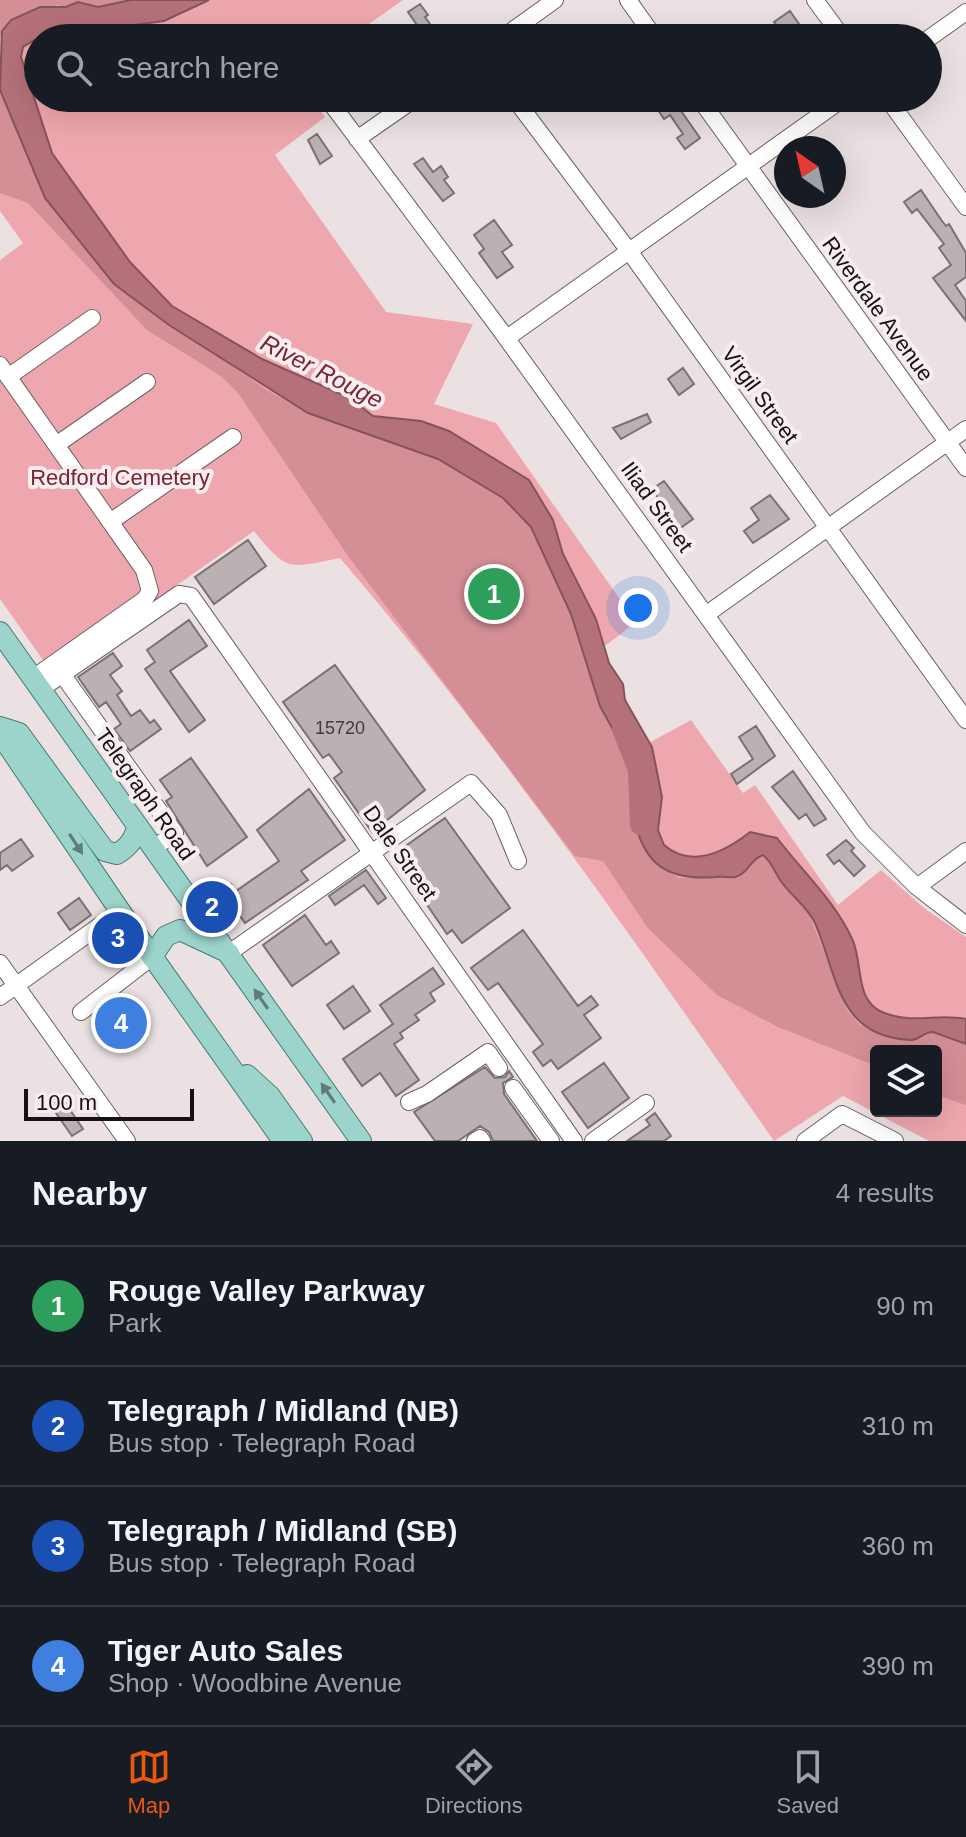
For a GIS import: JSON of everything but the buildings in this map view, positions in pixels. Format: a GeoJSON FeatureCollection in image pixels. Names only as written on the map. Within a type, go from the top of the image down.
{"type":"FeatureCollection","features":[{"type":"Feature","properties":{"kind":"main road","name":"Telegraph Road"},"geometry":{"type":"LineString","coordinates":[[0,632],[361,1141]]}},
{"type":"Feature","properties":{"kind":"main road"},"geometry":{"type":"LineString","coordinates":[[0,659],[33,678]]}},
{"type":"Feature","properties":{"kind":"main road"},"geometry":{"type":"LineString","coordinates":[[0,727],[19,733],[105,851],[117,854],[126,848],[132,843],[138,826]]}},
{"type":"Feature","properties":{"kind":"main road"},"geometry":{"type":"LineString","coordinates":[[0,734],[120,911],[283,1141]]}},
{"type":"Feature","properties":{"kind":"main road"},"geometry":{"type":"LineString","coordinates":[[152,957],[166,936],[180,930],[229,953]]}},
{"type":"Feature","properties":{"kind":"main road"},"geometry":{"type":"LineString","coordinates":[[217,1048],[270,1096],[302,1141]]}},
{"type":"Feature","properties":{"kind":"street"},"geometry":{"type":"LineString","coordinates":[[522,24],[555,0]]}},
{"type":"Feature","properties":{"kind":"street"},"geometry":{"type":"LineString","coordinates":[[628,0],[645,24]]}},
{"type":"Feature","properties":{"kind":"street"},"geometry":{"type":"LineString","coordinates":[[815,0],[833,24]]}},
{"type":"Feature","properties":{"kind":"street"},"geometry":{"type":"LineString","coordinates":[[942,29],[966,12]]}},
{"type":"Feature","properties":{"kind":"street","name":"Iliad Street"},"geometry":{"type":"LineString","coordinates":[[337,112],[507,338],[863,833],[917,887],[966,925]]}},
{"type":"Feature","properties":{"kind":"street"},"geometry":{"type":"LineString","coordinates":[[357,139],[396,112]]}},
{"type":"Feature","properties":{"kind":"street","name":"Virgil Street"},"geometry":{"type":"LineString","coordinates":[[525,112],[629,251],[966,720]]}},
{"type":"Feature","properties":{"kind":"street","name":"Riverdale Avenue"},"geometry":{"type":"LineString","coordinates":[[709,112],[966,468]]}},
{"type":"Feature","properties":{"kind":"street"},"geometry":{"type":"LineString","coordinates":[[507,338],[824,112]]}},
{"type":"Feature","properties":{"kind":"street"},"geometry":{"type":"LineString","coordinates":[[897,112],[966,207]]}},
{"type":"Feature","properties":{"kind":"street"},"geometry":{"type":"LineString","coordinates":[[33,678],[145,599],[150,591],[148,577],[4,371],[89,324]]}},
{"type":"Feature","properties":{"kind":"street"},"geometry":{"type":"LineString","coordinates":[[56,445],[147,382]]}},
{"type":"Feature","properties":{"kind":"street"},"geometry":{"type":"LineString","coordinates":[[707,614],[966,429]]}},
{"type":"Feature","properties":{"kind":"street"},"geometry":{"type":"LineString","coordinates":[[110,522],[230,443]]}},
{"type":"Feature","properties":{"kind":"street","name":"Dale Street"},"geometry":{"type":"LineString","coordinates":[[62,674],[186,593],[372,851],[574,1141]]}},
{"type":"Feature","properties":{"kind":"street"},"geometry":{"type":"LineString","coordinates":[[33,678],[62,674],[101,728],[175,833],[154,848]]}},
{"type":"Feature","properties":{"kind":"street"},"geometry":{"type":"LineString","coordinates":[[56,711],[78,696]]}},
{"type":"Feature","properties":{"kind":"street"},"geometry":{"type":"LineString","coordinates":[[79,743],[101,728]]}},
{"type":"Feature","properties":{"kind":"street"},"geometry":{"type":"LineString","coordinates":[[102,775],[123,760]]}},
{"type":"Feature","properties":{"kind":"street"},"geometry":{"type":"LineString","coordinates":[[115,793],[136,778]]}},
{"type":"Feature","properties":{"kind":"street"},"geometry":{"type":"LineString","coordinates":[[229,953],[471,783],[499,815],[518,861]]}},
{"type":"Feature","properties":{"kind":"street"},"geometry":{"type":"LineString","coordinates":[[138,826],[159,810]]}},
{"type":"Feature","properties":{"kind":"street"},"geometry":{"type":"LineString","coordinates":[[917,887],[966,851]]}},
{"type":"Feature","properties":{"kind":"street"},"geometry":{"type":"LineString","coordinates":[[0,997],[120,911]]}},
{"type":"Feature","properties":{"kind":"street"},"geometry":{"type":"LineString","coordinates":[[81,1012],[152,957]]}},
{"type":"Feature","properties":{"kind":"street"},"geometry":{"type":"LineString","coordinates":[[0,963],[127,1141]]}},
{"type":"Feature","properties":{"kind":"street"},"geometry":{"type":"LineString","coordinates":[[409,1102],[427,1094],[488,1052],[499,1068]]}},
{"type":"Feature","properties":{"kind":"street"},"geometry":{"type":"LineString","coordinates":[[513,1088],[551,1141]]}},
{"type":"Feature","properties":{"kind":"street"},"geometry":{"type":"LineString","coordinates":[[593,1141],[646,1103]]}},
{"type":"Feature","properties":{"kind":"street"},"geometry":{"type":"LineString","coordinates":[[805,1141],[825,1135],[842,1114],[895,1141]]}},
{"type":"Feature","properties":{"kind":"street"},"geometry":{"type":"LineString","coordinates":[[475,1141],[480,1138],[482,1141]]}},
{"type":"Feature","properties":{"kind":"green space","name":"Redford Cemetery"},"geometry":{"type":"Polygon","coordinates":[[[0,0],[403,0],[369,24],[24,24],[24,112],[321,112],[325,117],[275,155],[386,312],[473,324],[434,404],[496,423],[636,622],[582,664],[623,757],[691,720],[743,793],[755,785],[838,905],[881,870],[924,908],[966,937],[966,1141],[929,1141],[883,1117],[942,1117],[942,1045],[870,1045],[870,1110],[843,1096],[774,1141],[510,771],[340,558],[290,564],[274,554],[254,531],[52,673],[0,599],[0,260],[23,243],[0,211],[0,0]]]}},
{"type":"Feature","properties":{"kind":"shaded area"},"geometry":{"type":"Polygon","coordinates":[[[0,0],[131,0],[98,7],[79,2],[66,7],[56,5],[0,36],[0,0]]]}},
{"type":"Feature","properties":{"kind":"shaded area"},"geometry":{"type":"Polygon","coordinates":[[[131,0],[209,0],[164,21],[142,24],[24,24],[21,57],[24,66],[24,112],[39,112],[52,153],[130,262],[172,306],[262,359],[350,398],[373,416],[421,421],[449,431],[529,480],[553,520],[563,554],[596,619],[609,663],[623,684],[625,700],[652,747],[662,797],[658,830],[664,845],[686,856],[697,856],[720,851],[750,832],[777,838],[829,900],[846,927],[856,950],[864,991],[873,1006],[904,1018],[966,1019],[966,1044],[933,1032],[911,1040],[887,1036],[868,1028],[854,1016],[836,983],[812,917],[784,886],[763,855],[743,873],[733,877],[684,876],[660,866],[651,857],[643,846],[634,815],[644,794],[639,761],[617,737],[600,706],[571,614],[531,527],[503,498],[438,459],[308,413],[169,325],[114,284],[45,198],[0,90],[2,31],[11,20],[40,7],[66,7],[78,2],[98,7],[131,0]]]}},
{"type":"Feature","properties":{"kind":"shaded area"},"geometry":{"type":"Polygon","coordinates":[[[0,89],[45,198],[114,284],[268,391],[307,412],[438,459],[503,498],[531,527],[571,614],[600,706],[632,758],[637,786],[634,815],[644,849],[661,867],[679,878],[723,876],[746,870],[751,860],[763,855],[807,909],[847,1010],[860,1025],[919,1038],[933,1032],[966,1044],[966,1105],[942,1097],[942,1045],[870,1045],[870,1064],[778,1027],[717,995],[647,927],[603,861],[575,856],[348,556],[238,393],[221,376],[147,330],[28,203],[0,193],[0,89]]]}},
{"type":"Feature","properties":{"kind":"waterway","name":"River Rouge"},"geometry":{"type":"LineString","coordinates":[[622,729],[638,770],[640,825]]}},
{"type":"Feature","properties":{"kind":"place","name":"Rouge Valley Parkway"},"geometry":{"type":"Point","coordinates":[494,594]}},
{"type":"Feature","properties":{"kind":"place","name":"Telegraph / Midland (NB)"},"geometry":{"type":"Point","coordinates":[212,907]}},
{"type":"Feature","properties":{"kind":"place","name":"Telegraph / Midland (SB)"},"geometry":{"type":"Point","coordinates":[118,938]}},
{"type":"Feature","properties":{"kind":"place","name":"Tiger Auto Sales"},"geometry":{"type":"Point","coordinates":[121,1023]}}]}
